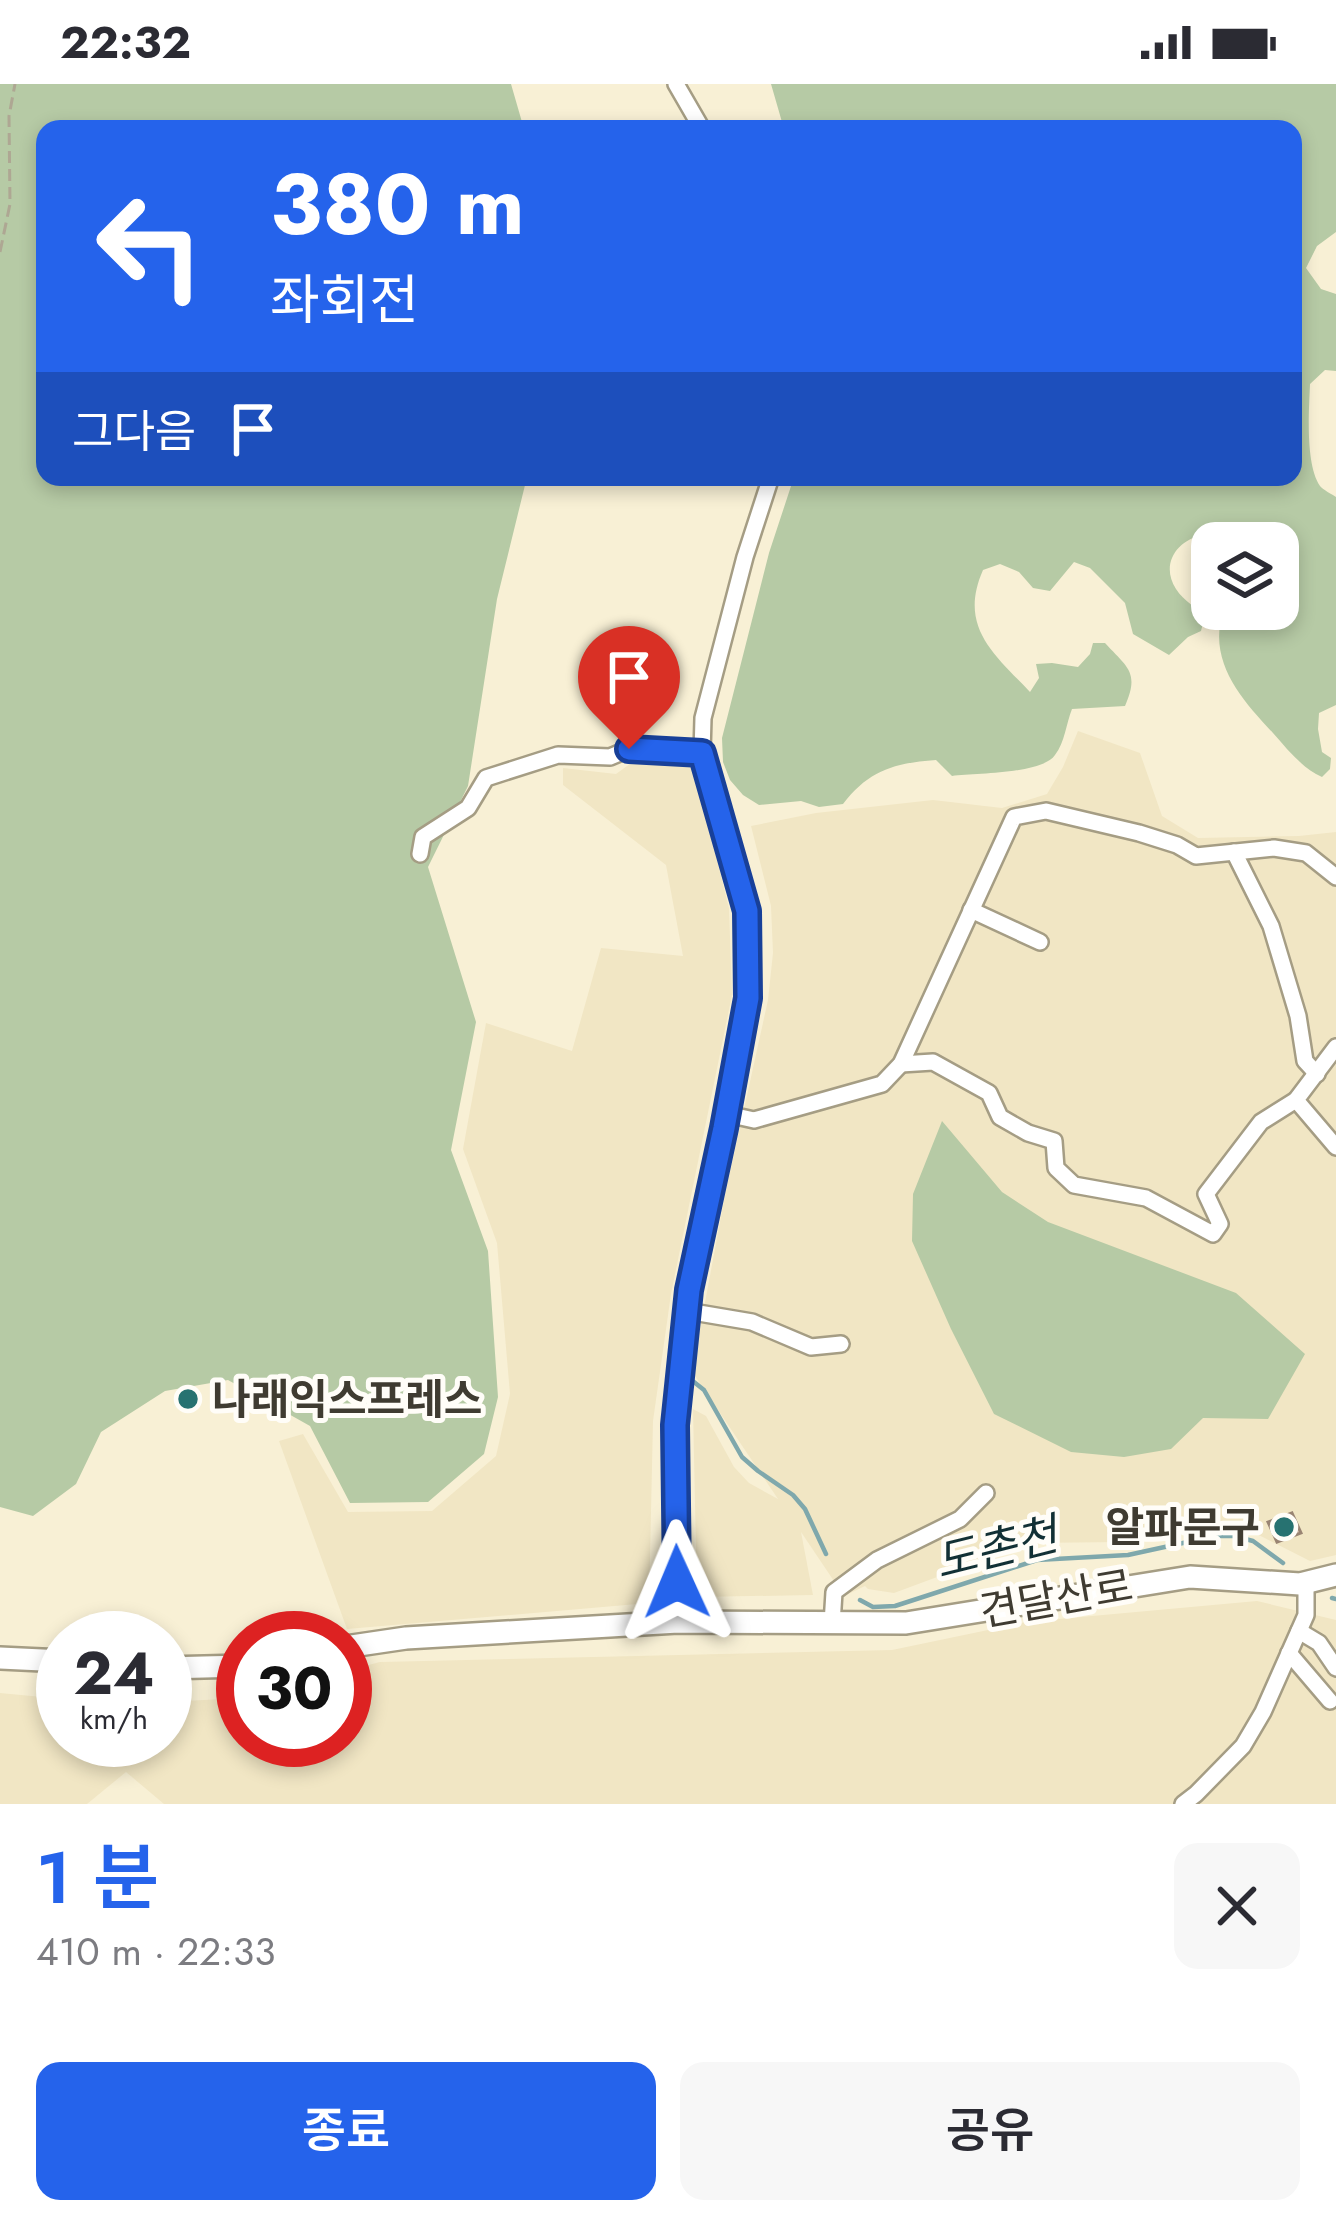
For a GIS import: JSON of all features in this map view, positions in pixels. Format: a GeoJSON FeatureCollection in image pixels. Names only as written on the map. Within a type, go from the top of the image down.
{"type":"FeatureCollection","features":[{"type":"Feature","properties":{"kind":"street"},"geometry":{"type":"LineString","coordinates":[[676,84],[697,120]]}},
{"type":"Feature","properties":{"kind":"street"},"geometry":{"type":"LineString","coordinates":[[678,1622],[675,1425],[687,1311],[748,998],[747,911],[702,753],[703,718],[768,486]]}},
{"type":"Feature","properties":{"kind":"street"},"geometry":{"type":"LineString","coordinates":[[419,854],[423,837],[468,808],[486,778],[558,754],[610,757],[629,749],[702,753]]}},
{"type":"Feature","properties":{"kind":"street"},"geometry":{"type":"LineString","coordinates":[[727,1114],[754,1120],[881,1084],[901,1064],[1014,817],[1046,811],[1139,832],[1196,856],[1274,848],[1306,854],[1336,877]]}},
{"type":"Feature","properties":{"kind":"street"},"geometry":{"type":"LineString","coordinates":[[1234,852],[1271,926],[1306,1061],[1317,1074]]}},
{"type":"Feature","properties":{"kind":"street"},"geometry":{"type":"LineString","coordinates":[[971,910],[1040,942]]}},
{"type":"Feature","properties":{"kind":"street"},"geometry":{"type":"LineString","coordinates":[[901,1064],[933,1062],[989,1093],[1000,1117],[1054,1141],[1056,1168],[1075,1185],[1146,1198],[1213,1234],[1220,1224],[1206,1194],[1261,1122],[1296,1100],[1336,1048]]}},
{"type":"Feature","properties":{"kind":"street"},"geometry":{"type":"LineString","coordinates":[[1296,1100],[1336,1147]]}},
{"type":"Feature","properties":{"kind":"street"},"geometry":{"type":"LineString","coordinates":[[687,1311],[752,1322],[811,1346],[841,1344]]}},
{"type":"Feature","properties":{"kind":"street"},"geometry":{"type":"LineString","coordinates":[[832,1624],[834,1592],[877,1560],[960,1519],[986,1493]]}},
{"type":"Feature","properties":{"kind":"street","name":"견달산로"},"geometry":{"type":"LineString","coordinates":[[372,1643],[678,1622],[906,1623],[1190,1577],[1306,1583],[1336,1575]]}},
{"type":"Feature","properties":{"kind":"street"},"geometry":{"type":"LineString","coordinates":[[1193,1801],[1243,1746],[1264,1712],[1306,1615],[1306,1583]]}},
{"type":"Feature","properties":{"kind":"street"},"geometry":{"type":"LineString","coordinates":[[1299,1631],[1319,1642],[1336,1668]]}},
{"type":"Feature","properties":{"kind":"street"},"geometry":{"type":"LineString","coordinates":[[1289,1653],[1330,1701]]}},
{"type":"Feature","properties":{"kind":"street"},"geometry":{"type":"LineString","coordinates":[[0,1658],[36,1660]]}},
{"type":"Feature","properties":{"kind":"path"},"geometry":{"type":"LineString","coordinates":[[0,252],[10,204],[9,116],[15,84]]}},
{"type":"Feature","properties":{"kind":"shaded area"},"geometry":{"type":"Polygon","coordinates":[[[1078,731],[1140,753],[1162,816],[1198,838],[1336,832],[1336,1555],[1310,1561],[1237,1524],[1198,1524],[1122,1542],[1029,1543],[894,1593],[865,1586],[844,1596],[801,1532],[813,1595],[697,1597],[693,1409],[706,1416],[734,1467],[749,1483],[778,1499],[687,1364],[694,1321],[701,1324],[768,1000],[771,906],[751,826],[816,813],[933,800],[1002,808],[1047,794],[1078,731]]]}},
{"type":"Feature","properties":{"kind":"shaded area"},"geometry":{"type":"Polygon","coordinates":[[[634,761],[693,764],[729,908],[732,995],[671,1294],[653,1421],[649,1603],[372,1627],[372,1611],[340,1611],[279,1441],[303,1434],[348,1512],[432,1511],[496,1456],[510,1394],[497,1243],[463,1149],[486,1023],[572,1051],[601,948],[683,956],[666,865],[563,785],[563,768],[616,774],[634,761]]]}},
{"type":"Feature","properties":{"kind":"shaded area"},"geometry":{"type":"Polygon","coordinates":[[[1257,1601],[1336,1620],[1336,1804],[164,1804],[126,1772],[87,1804],[0,1804],[0,1693],[36,1696],[36,1767],[192,1767],[192,1701],[216,1699],[216,1767],[372,1767],[372,1664],[380,1662],[892,1650],[1026,1622],[1257,1601]]]}},
{"type":"Feature","properties":{"kind":"green space"},"geometry":{"type":"Polygon","coordinates":[[[0,84],[511,84],[521,120],[36,120],[36,486],[525,486],[497,599],[468,786],[428,867],[476,1022],[451,1150],[488,1251],[498,1397],[484,1454],[428,1502],[350,1503],[310,1426],[228,1380],[165,1391],[101,1432],[76,1484],[33,1516],[0,1507],[0,84]]]}},
{"type":"Feature","properties":{"kind":"green space"},"geometry":{"type":"Polygon","coordinates":[[[771,84],[1336,84],[1336,232],[1317,246],[1306,268],[1321,289],[1336,294],[1336,371],[1325,370],[1310,384],[1309,408],[1315,476],[1336,497],[1336,705],[1319,713],[1318,729],[1322,752],[1331,758],[1330,769],[1322,777],[1308,769],[1249,706],[1230,677],[1220,645],[1220,630],[1299,630],[1299,522],[1191,522],[1191,540],[1174,554],[1170,571],[1176,589],[1191,604],[1191,630],[1201,630],[1169,655],[1133,634],[1125,603],[1090,568],[1074,562],[1050,591],[1033,588],[1019,572],[1000,564],[983,570],[976,590],[977,624],[993,652],[1030,692],[1039,678],[1036,664],[1078,667],[1093,643],[1105,643],[1129,671],[1125,706],[1072,709],[1061,744],[1048,761],[1023,769],[952,776],[936,760],[908,763],[873,776],[843,804],[819,807],[801,801],[759,805],[743,795],[723,762],[722,738],[791,486],[1302,486],[1302,120],[781,120],[771,84]]]}},
{"type":"Feature","properties":{"kind":"green space"},"geometry":{"type":"Polygon","coordinates":[[[942,1121],[1002,1192],[1048,1222],[1236,1293],[1305,1354],[1268,1419],[1203,1418],[1171,1449],[1124,1457],[1071,1452],[994,1414],[912,1241],[913,1194],[942,1121]]]}},
{"type":"Feature","properties":{"kind":"building","name":"알파문구"},"geometry":{"type":"Polygon","coordinates":[[[1292,1513],[1301,1533],[1277,1542],[1268,1522],[1292,1513]]]}},
{"type":"Feature","properties":{"kind":"waterway","name":"도촌천"},"geometry":{"type":"LineString","coordinates":[[689,1378],[704,1390],[742,1457],[805,1509],[826,1554]]}},
{"type":"Feature","properties":{"kind":"waterway","name":"도촌천"},"geometry":{"type":"LineString","coordinates":[[860,1600],[873,1607],[895,1606],[1037,1560],[1128,1555],[1215,1536],[1253,1541],[1283,1563]]}},
{"type":"Feature","properties":{"kind":"waterway","name":"도촌천"},"geometry":{"type":"LineString","coordinates":[[1332,1598],[1336,1599]]}},
{"type":"Feature","properties":{"kind":"place","name":"나래익스프레스"},"geometry":{"type":"Point","coordinates":[188,1399]}},
{"type":"Feature","properties":{"kind":"place","name":"알파문구"},"geometry":{"type":"Point","coordinates":[1284,1527]}},
{"type":"Feature","properties":{"kind":"route"},"geometry":{"type":"LineString","coordinates":[[629,749],[702,753],[747,911],[748,998],[689,1290],[675,1425],[677,1582]]}}]}
